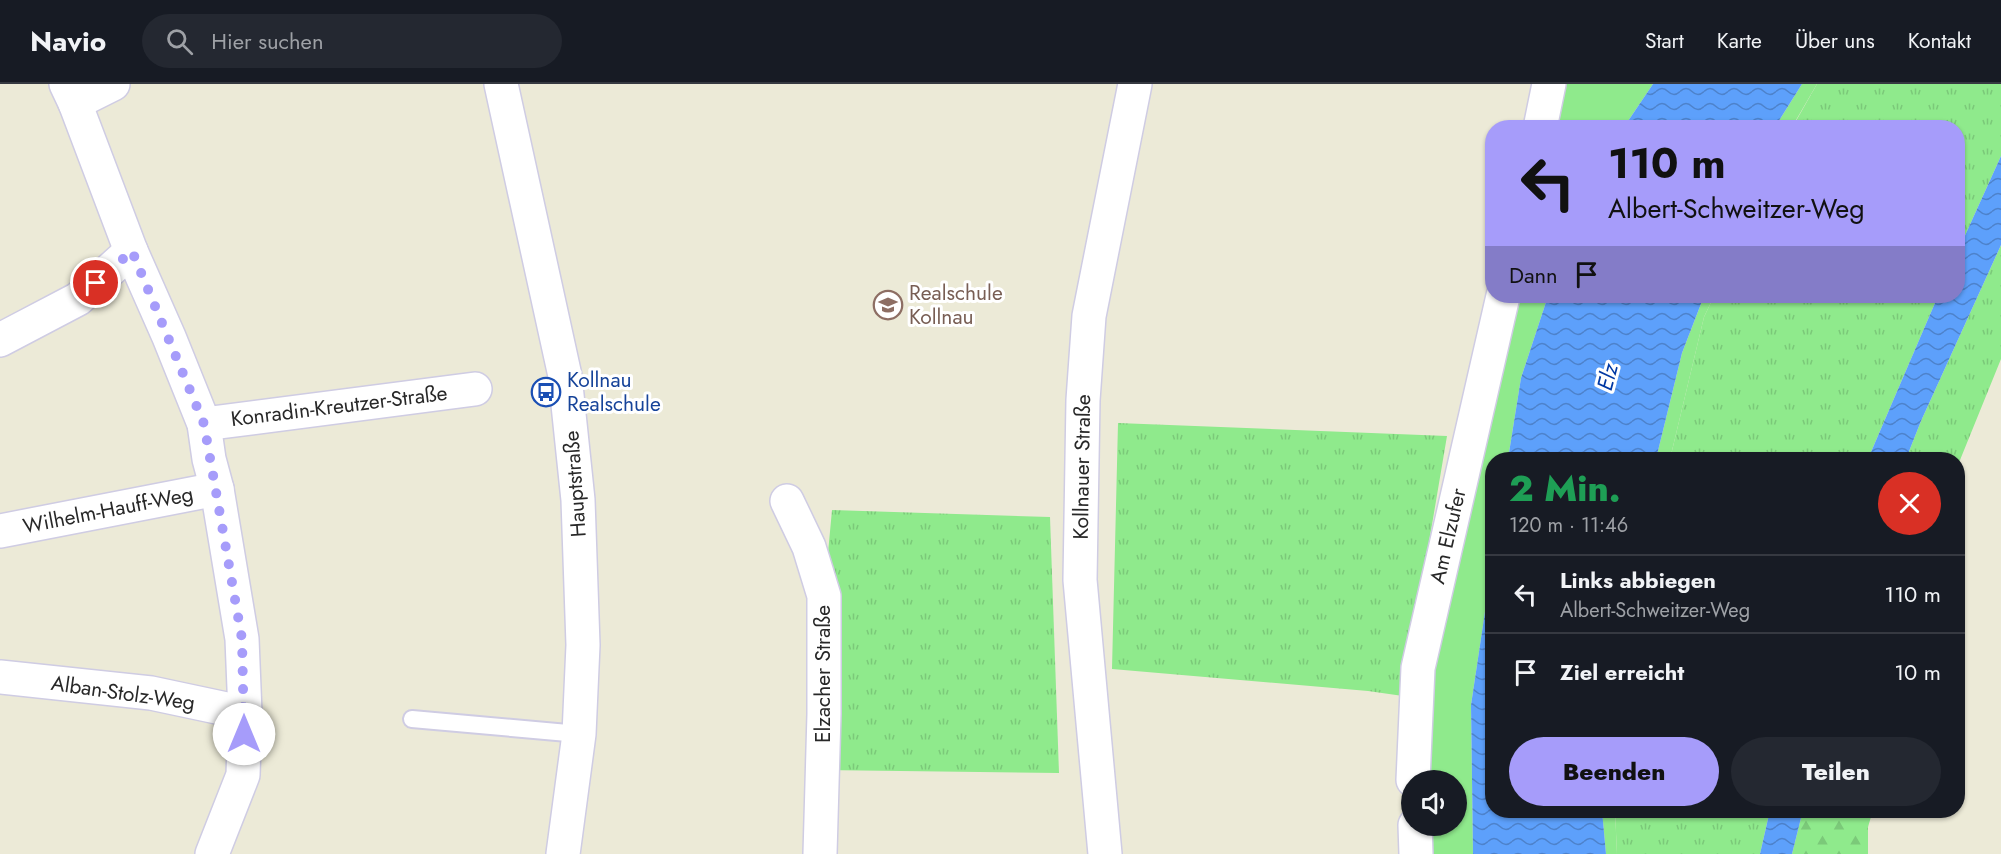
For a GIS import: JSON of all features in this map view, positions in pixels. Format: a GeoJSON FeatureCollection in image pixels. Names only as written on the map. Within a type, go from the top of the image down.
{"type":"FeatureCollection","features":[{"type":"Feature","properties":{"kind":"street","name":"Konradin-Kreutzer-Straße"},"geometry":{"type":"LineString","coordinates":[[113,84],[71,94],[132,251],[204,424],[242,639],[243,775],[212,854]]}},
{"type":"Feature","properties":{"kind":"street","name":"Hauptstraße"},"geometry":{"type":"LineString","coordinates":[[501,84],[562,363],[578,500],[583,645],[579,734],[563,854]]}},
{"type":"Feature","properties":{"kind":"street","name":"Kollnauer Straße"},"geometry":{"type":"LineString","coordinates":[[1105,854],[1080,580],[1083,400],[1089,316],[1135,84]]}},
{"type":"Feature","properties":{"kind":"street"},"geometry":{"type":"LineString","coordinates":[[1542,120],[1551,85]]}},
{"type":"Feature","properties":{"kind":"street"},"geometry":{"type":"LineString","coordinates":[[0,340],[78,298],[132,251]]}},
{"type":"Feature","properties":{"kind":"street","name":"Am Elzufer"},"geometry":{"type":"LineString","coordinates":[[1413,770],[1418,668],[1501,303]]}},
{"type":"Feature","properties":{"kind":"street","name":"Konradin-Kreutzer-Straße"},"geometry":{"type":"LineString","coordinates":[[204,424],[475,389]]}},
{"type":"Feature","properties":{"kind":"street","name":"Wilhelm-Hauff-Weg"},"geometry":{"type":"LineString","coordinates":[[0,531],[217,489]]}},
{"type":"Feature","properties":{"kind":"street","name":"Elzacher Straße"},"geometry":{"type":"LineString","coordinates":[[787,501],[809,547],[824,596],[824,714],[820,854]]}},
{"type":"Feature","properties":{"kind":"street","name":"Alban-Stolz-Weg"},"geometry":{"type":"LineString","coordinates":[[0,677],[151,693],[244,713]]}},
{"type":"Feature","properties":{"kind":"street"},"geometry":{"type":"LineString","coordinates":[[1415,836],[1416,854]]}},
{"type":"Feature","properties":{"kind":"lane"},"geometry":{"type":"LineString","coordinates":[[412,718],[579,734]]}},
{"type":"Feature","properties":{"kind":"green space"},"geometry":{"type":"Polygon","coordinates":[[[1553,84],[1653,84],[1629,120],[1542,120],[1553,84]]]}},
{"type":"Feature","properties":{"kind":"green space"},"geometry":{"type":"Polygon","coordinates":[[[1802,84],[1817,84],[1796,120],[1779,120],[1802,84]]]}},
{"type":"Feature","properties":{"kind":"green space"},"geometry":{"type":"Polygon","coordinates":[[[1817,84],[2001,84],[2001,156],[1965,236],[1965,120],[1797,120],[1817,84]]]}},
{"type":"Feature","properties":{"kind":"green space"},"geometry":{"type":"Polygon","coordinates":[[[2001,245],[2001,359],[1963,452],[1909,452],[2001,245]]]}},
{"type":"Feature","properties":{"kind":"green space"},"geometry":{"type":"Polygon","coordinates":[[[1502,303],[1546,303],[1521,378],[1509,452],[1485,452],[1485,612],[1471,705],[1473,854],[1416,854],[1415,836],[1467,836],[1467,770],[1415,770],[1502,303]]]}},
{"type":"Feature","properties":{"kind":"green space"},"geometry":{"type":"Polygon","coordinates":[[[1701,303],[1711,303],[1704,317],[1672,452],[1658,452],[1682,353],[1701,303]]]}},
{"type":"Feature","properties":{"kind":"green space"},"geometry":{"type":"Polygon","coordinates":[[[1711,303],[1935,303],[1871,452],[1672,452],[1704,317],[1711,303]]]}},
{"type":"Feature","properties":{"kind":"green space"},"geometry":{"type":"Polygon","coordinates":[[[1118,423],[1447,436],[1403,696],[1112,669],[1118,423]]]}},
{"type":"Feature","properties":{"kind":"green space"},"geometry":{"type":"Polygon","coordinates":[[[832,510],[1050,517],[1059,773],[822,770],[824,596],[832,510]]]}},
{"type":"Feature","properties":{"kind":"green space"},"geometry":{"type":"Polygon","coordinates":[[[1603,818],[1615,818],[1617,854],[1606,854],[1603,818]]]}},
{"type":"Feature","properties":{"kind":"green space"},"geometry":{"type":"Polygon","coordinates":[[[1615,818],[1768,818],[1760,854],[1617,854],[1615,818]]]}},
{"type":"Feature","properties":{"kind":"green space"},"geometry":{"type":"Polygon","coordinates":[[[1801,818],[1871,818],[1868,827],[1868,854],[1792,854],[1801,818]]]}},
{"type":"Feature","properties":{"kind":"water"},"geometry":{"type":"Polygon","coordinates":[[[1653,84],[1802,84],[1779,120],[1629,120],[1653,84]]]}},
{"type":"Feature","properties":{"kind":"water"},"geometry":{"type":"Polygon","coordinates":[[[2001,156],[2001,245],[1909,452],[1871,452],[1935,303],[1965,303],[1965,236],[2001,156]]]}},
{"type":"Feature","properties":{"kind":"water","name":"Elz"},"geometry":{"type":"Polygon","coordinates":[[[1546,303],[1701,303],[1682,353],[1658,452],[1509,452],[1521,378],[1546,303]]]}},
{"type":"Feature","properties":{"kind":"water"},"geometry":{"type":"Polygon","coordinates":[[[1485,612],[1485,818],[1603,818],[1606,854],[1473,854],[1471,705],[1485,612]]]}},
{"type":"Feature","properties":{"kind":"water"},"geometry":{"type":"Polygon","coordinates":[[[1768,818],[1801,818],[1792,854],[1760,854],[1768,818]]]}},
{"type":"Feature","properties":{"kind":"place","name":"Realschule Kollnau"},"geometry":{"type":"Point","coordinates":[888,305]}},
{"type":"Feature","properties":{"kind":"place","name":"Kollnau Realschule"},"geometry":{"type":"Point","coordinates":[546,392]}},
{"type":"Feature","properties":{"kind":"route"},"geometry":{"type":"LineString","coordinates":[[96,283],[132,251],[204,424],[242,639],[244,734]]}}]}
